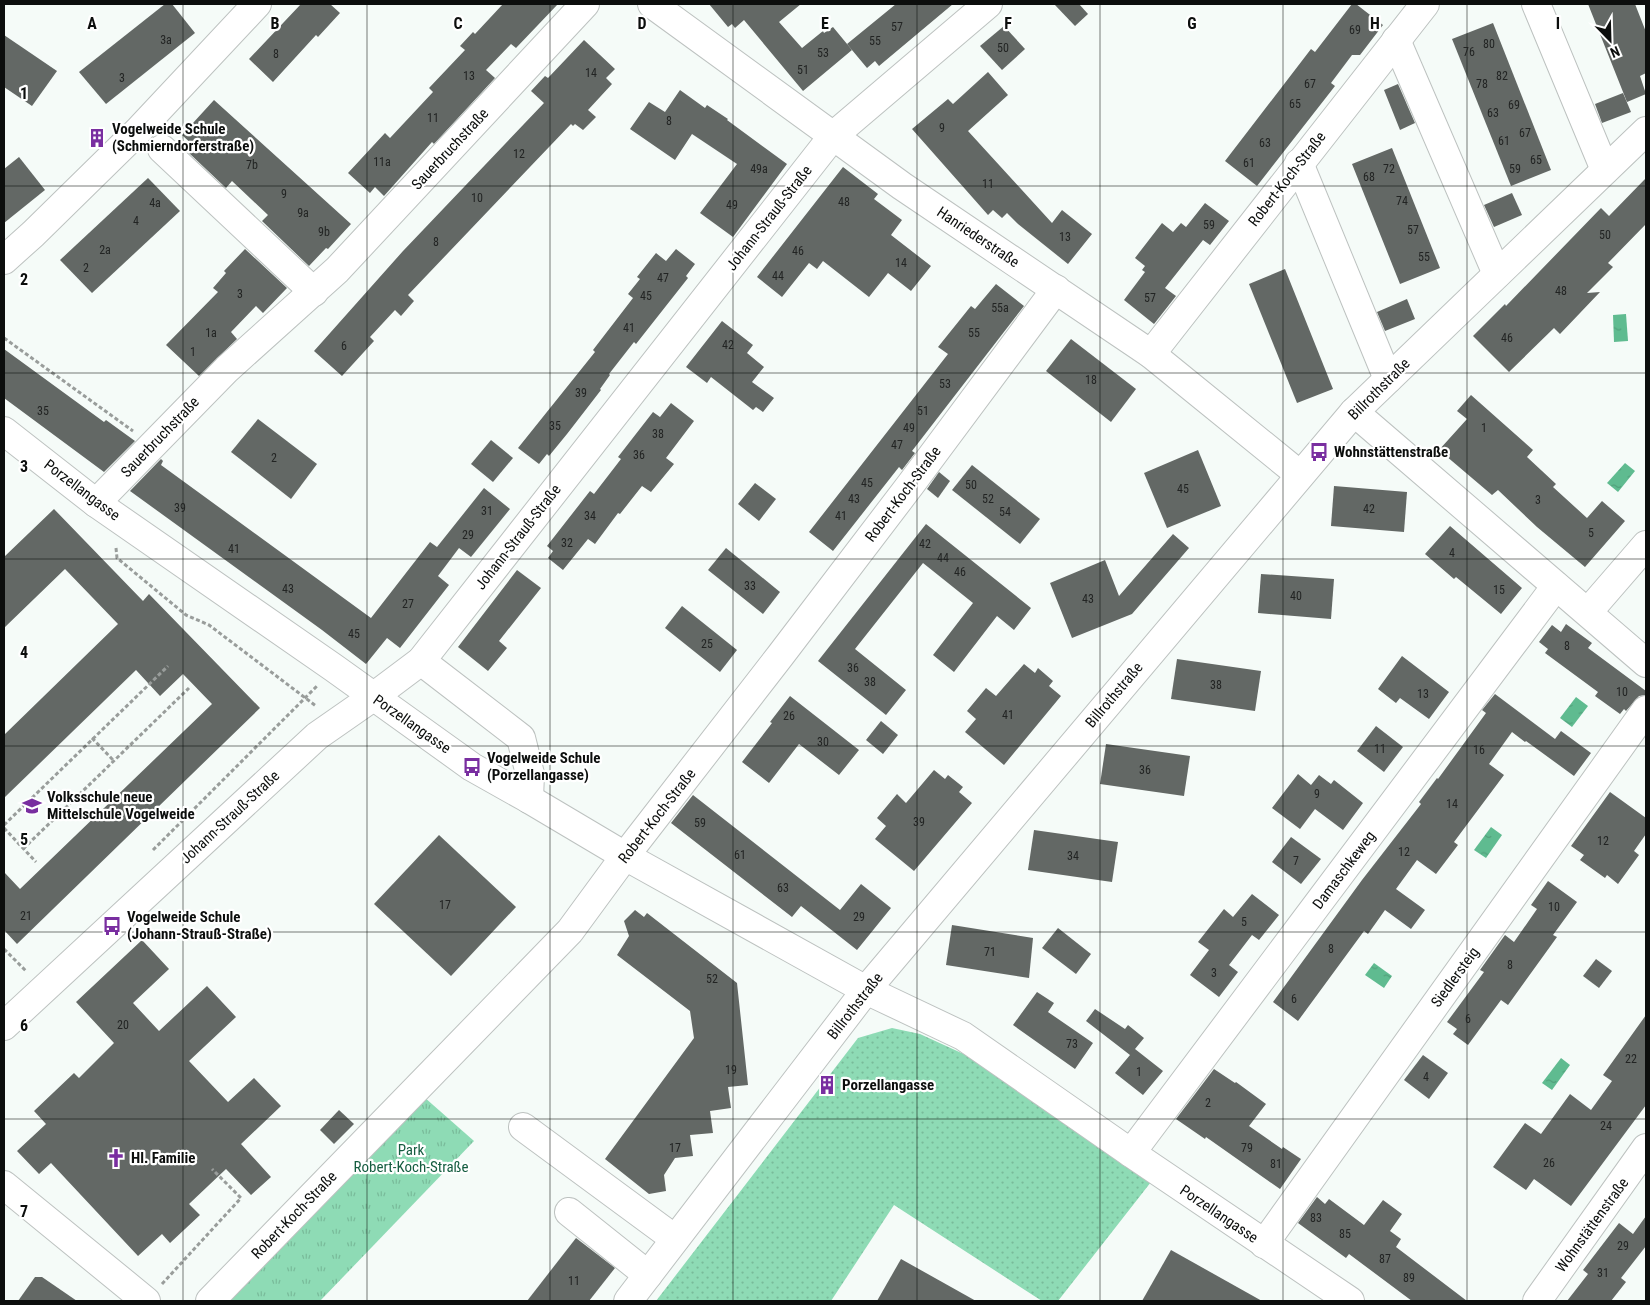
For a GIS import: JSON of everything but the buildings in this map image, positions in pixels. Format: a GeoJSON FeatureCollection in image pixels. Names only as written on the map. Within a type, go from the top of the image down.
{"type":"FeatureCollection","features":[{"type":"Feature","properties":{"kind":"street"},"geometry":{"type":"LineString","coordinates":[[4,260],[138,131],[257,4]]}},
{"type":"Feature","properties":{"kind":"street","name":"Sauerbruchstraße"},"geometry":{"type":"LineString","coordinates":[[96,503],[227,369],[337,270],[585,4]]}},
{"type":"Feature","properties":{"kind":"street","name":"Hanriederstraße"},"geometry":{"type":"LineString","coordinates":[[652,4],[902,186],[1151,354],[1300,475]]}},
{"type":"Feature","properties":{"kind":"street","name":"Johann-Strauß-Straße"},"geometry":{"type":"LineString","coordinates":[[4,1026],[317,736],[421,661],[833,136],[988,4]]}},
{"type":"Feature","properties":{"kind":"street"},"geometry":{"type":"LineString","coordinates":[[1536,4],[1605,170]]}},
{"type":"Feature","properties":{"kind":"street","name":"Robert-Koch-Straße"},"geometry":{"type":"LineString","coordinates":[[1151,354],[1396,40],[1414,8]]}},
{"type":"Feature","properties":{"kind":"street"},"geometry":{"type":"LineString","coordinates":[[1396,40],[1497,274]]}},
{"type":"Feature","properties":{"kind":"street","name":"Billrothstraße"},"geometry":{"type":"LineString","coordinates":[[628,1301],[866,990],[1354,412],[1646,131]]}},
{"type":"Feature","properties":{"kind":"street"},"geometry":{"type":"LineString","coordinates":[[162,149],[314,292]]}},
{"type":"Feature","properties":{"kind":"street"},"geometry":{"type":"LineString","coordinates":[[1299,164],[1388,379]]}},
{"type":"Feature","properties":{"kind":"street","name":"Robert-Koch-Straße"},"geometry":{"type":"LineString","coordinates":[[210,1301],[570,931],[625,856],[834,586],[1056,290]]}},
{"type":"Feature","properties":{"kind":"street"},"geometry":{"type":"LineString","coordinates":[[1354,412],[1646,662]]}},
{"type":"Feature","properties":{"kind":"street","name":"Porzellangasse"},"geometry":{"type":"LineString","coordinates":[[4,431],[96,503],[334,668],[472,767],[530,799],[625,856],[866,990],[963,1036],[1131,1153],[1350,1301]]}},
{"type":"Feature","properties":{"kind":"street"},"geometry":{"type":"LineString","coordinates":[[1588,612],[1646,545]]}},
{"type":"Feature","properties":{"kind":"street","name":"Damaschkeweg"},"geometry":{"type":"LineString","coordinates":[[1131,1153],[1556,586]]}},
{"type":"Feature","properties":{"kind":"street"},"geometry":{"type":"LineString","coordinates":[[421,661],[520,738],[530,774],[530,799]]}},
{"type":"Feature","properties":{"kind":"street","name":"Siedlersteig"},"geometry":{"type":"LineString","coordinates":[[1264,1244],[1646,710]]}},
{"type":"Feature","properties":{"kind":"street"},"geometry":{"type":"LineString","coordinates":[[523,1127],[675,1239]]}},
{"type":"Feature","properties":{"kind":"street","name":"Wohnstättenstraße"},"geometry":{"type":"LineString","coordinates":[[1537,1301],[1646,1148]]}},
{"type":"Feature","properties":{"kind":"street"},"geometry":{"type":"LineString","coordinates":[[4,1185],[153,1294]]}},
{"type":"Feature","properties":{"kind":"street"},"geometry":{"type":"LineString","coordinates":[[569,1212],[648,1275]]}},
{"type":"Feature","properties":{"kind":"path"},"geometry":{"type":"LineString","coordinates":[[4,338],[154,444]]}},
{"type":"Feature","properties":{"kind":"path"},"geometry":{"type":"LineString","coordinates":[[115,543],[118,558],[186,615],[209,625],[336,723]]}},
{"type":"Feature","properties":{"kind":"path"},"geometry":{"type":"LineString","coordinates":[[36,862],[4,826],[92,738],[168,666]]}},
{"type":"Feature","properties":{"kind":"path"},"geometry":{"type":"LineString","coordinates":[[150,853],[334,668]]}},
{"type":"Feature","properties":{"kind":"path"},"geometry":{"type":"LineString","coordinates":[[23,849],[190,688]]}},
{"type":"Feature","properties":{"kind":"path"},"geometry":{"type":"LineString","coordinates":[[92,738],[114,761]]}},
{"type":"Feature","properties":{"kind":"path"},"geometry":{"type":"LineString","coordinates":[[4,948],[44,989]]}},
{"type":"Feature","properties":{"kind":"path"},"geometry":{"type":"LineString","coordinates":[[153,1294],[241,1198],[212,1169]]}},
{"type":"Feature","properties":{"kind":"green space"},"geometry":{"type":"Polygon","coordinates":[[[892,1028],[920,1034],[968,1056],[1151,1182],[1058,1301],[1042,1301],[894,1205],[831,1301],[656,1301],[858,1038],[892,1028]]]}},
{"type":"Feature","properties":{"kind":"green space","name":"Park Robert-Koch-Straße"},"geometry":{"type":"Polygon","coordinates":[[[424,1097],[474,1141],[320,1301],[228,1301],[424,1097]]]}},
{"type":"Feature","properties":{"kind":"water"},"geometry":{"type":"Polygon","coordinates":[[[1626,314],[1628,341],[1614,342],[1613,315],[1626,314]]]}},
{"type":"Feature","properties":{"kind":"water"},"geometry":{"type":"Polygon","coordinates":[[[1625,463],[1635,471],[1618,492],[1607,483],[1625,463]]]}},
{"type":"Feature","properties":{"kind":"water"},"geometry":{"type":"Polygon","coordinates":[[[1576,697],[1588,706],[1572,727],[1560,718],[1576,697]]]}},
{"type":"Feature","properties":{"kind":"water"},"geometry":{"type":"Polygon","coordinates":[[[1491,827],[1502,835],[1486,858],[1474,850],[1491,827]]]}},
{"type":"Feature","properties":{"kind":"water"},"geometry":{"type":"Polygon","coordinates":[[[1374,963],[1392,976],[1384,988],[1365,975],[1374,963]]]}},
{"type":"Feature","properties":{"kind":"water"},"geometry":{"type":"Polygon","coordinates":[[[1561,1058],[1570,1065],[1552,1090],[1542,1083],[1561,1058]]]}},
{"type":"Feature","properties":{"kind":"place","name":"Vogelweide Schule (Schmierndorferstraße)"},"geometry":{"type":"Point","coordinates":[97,138]}},
{"type":"Feature","properties":{"kind":"place","name":"Wohnstättenstraße"},"geometry":{"type":"Point","coordinates":[1319,452]}},
{"type":"Feature","properties":{"kind":"place","name":"Vogelweide Schule (Porzellangasse)"},"geometry":{"type":"Point","coordinates":[472,767]}},
{"type":"Feature","properties":{"kind":"place","name":"Volksschule neue Mittelschule Vogelweide"},"geometry":{"type":"Point","coordinates":[32,806]}},
{"type":"Feature","properties":{"kind":"place","name":"Vogelweide Schule (Johann-Strauß-Straße)"},"geometry":{"type":"Point","coordinates":[112,926]}},
{"type":"Feature","properties":{"kind":"place","name":"Porzellangasse"},"geometry":{"type":"Point","coordinates":[827,1085]}},
{"type":"Feature","properties":{"kind":"place","name":"Hl. Familie"},"geometry":{"type":"Point","coordinates":[116,1158]}}]}
